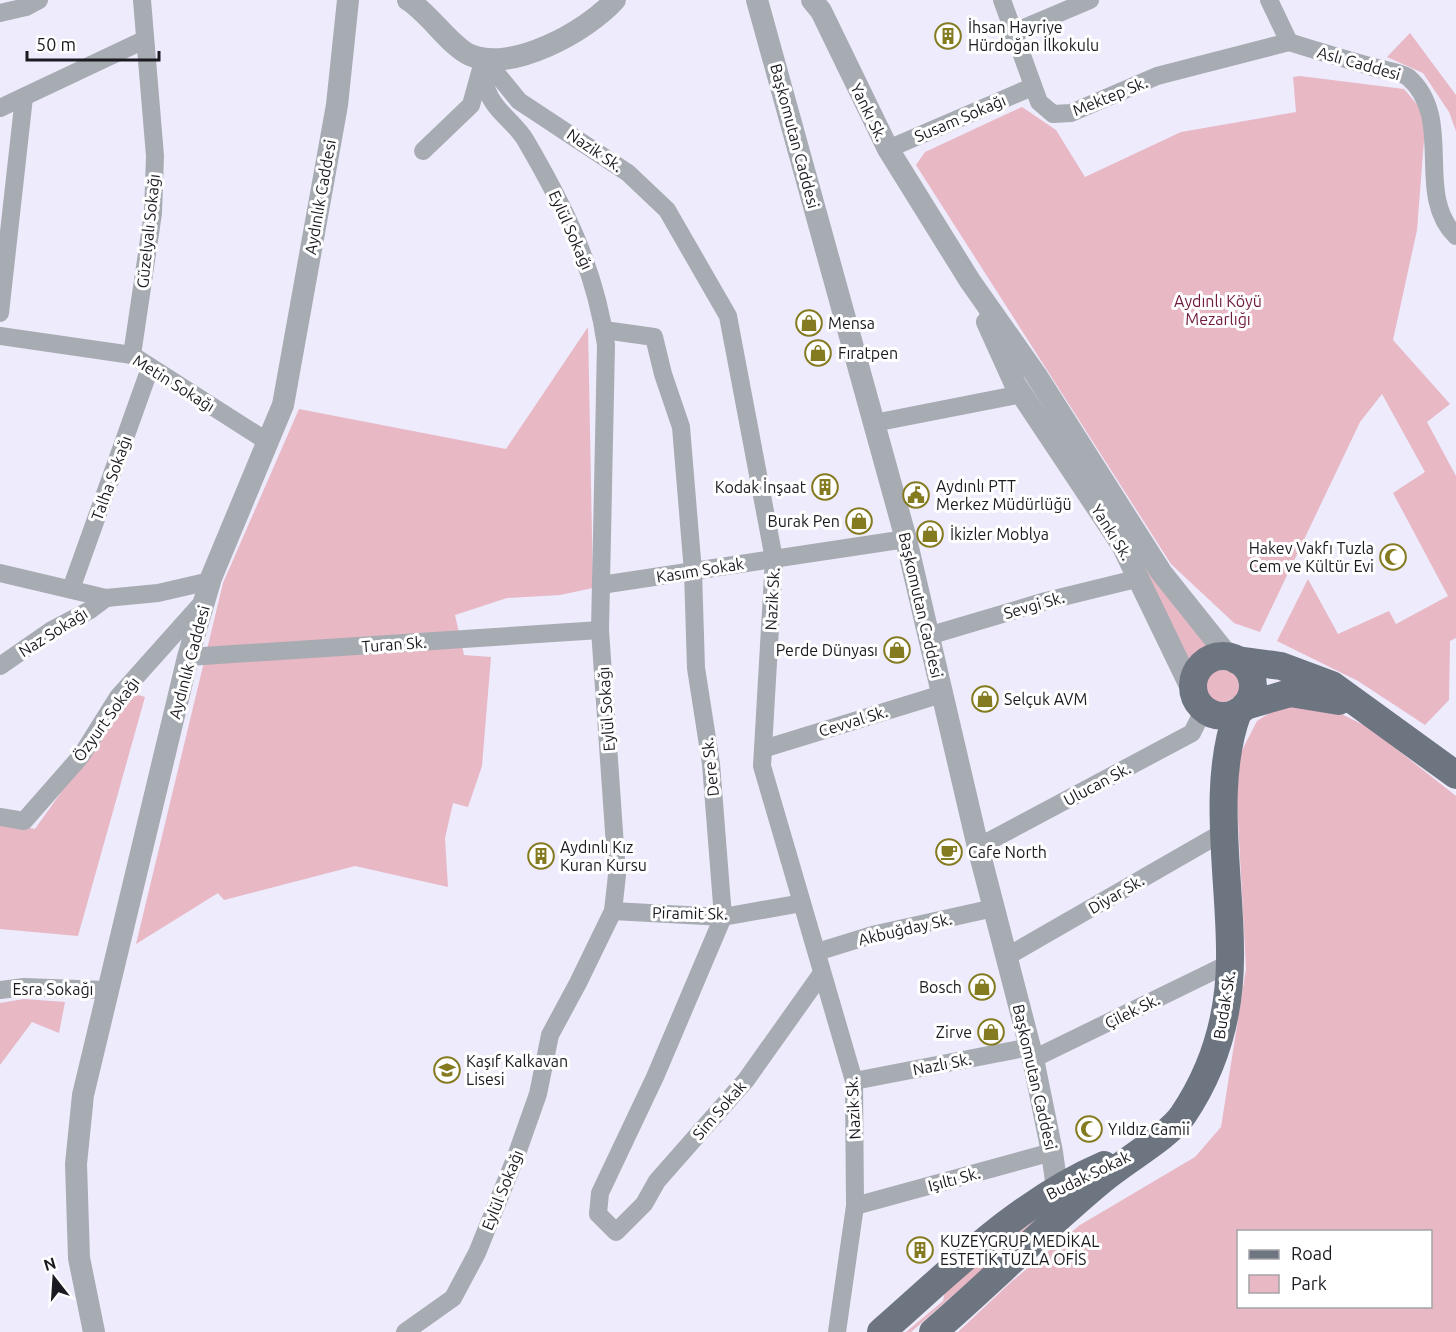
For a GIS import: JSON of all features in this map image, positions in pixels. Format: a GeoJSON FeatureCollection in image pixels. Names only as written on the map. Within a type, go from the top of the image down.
{"type":"FeatureCollection","features":[{"type":"Feature","properties":{"kind":"main road"},"geometry":{"type":"LineString","coordinates":[[1219,707],[1253,690],[1253,681],[1245,665],[1232,658]]}},
{"type":"Feature","properties":{"kind":"main road"},"geometry":{"type":"LineString","coordinates":[[1219,707],[1196,674],[1209,660],[1232,658],[1300,671],[1332,686],[1456,775]]}},
{"type":"Feature","properties":{"kind":"main road"},"geometry":{"type":"LineString","coordinates":[[1219,707],[1290,693],[1327,698],[1369,711]]}},
{"type":"Feature","properties":{"kind":"main road","name":"Budak Sk."},"geometry":{"type":"LineString","coordinates":[[1140,1150],[1174,1127],[1197,1092],[1216,1051],[1223,1026],[1230,963],[1219,707]]}},
{"type":"Feature","properties":{"kind":"main road","name":"Budak Sokak"},"geometry":{"type":"LineString","coordinates":[[935,1331],[1059,1202],[1140,1150]]}},
{"type":"Feature","properties":{"kind":"main road","name":"Budak Sokak"},"geometry":{"type":"LineString","coordinates":[[881,1332],[1018,1214],[1059,1202]]}},
{"type":"Feature","properties":{"kind":"street"},"geometry":{"type":"LineString","coordinates":[[0,12],[26,7],[39,0]]}},
{"type":"Feature","properties":{"kind":"street","name":"Güzelyalı Sokağı"},"geometry":{"type":"LineString","coordinates":[[132,355],[154,202],[155,156],[142,0]]}},
{"type":"Feature","properties":{"kind":"street","name":"Aydınlık Caddesi"},"geometry":{"type":"LineString","coordinates":[[94,1332],[79,1258],[76,1164],[82,1095],[188,657],[208,590],[284,405],[337,105],[348,0]]}},
{"type":"Feature","properties":{"kind":"street","name":"Nazik Sk."},"geometry":{"type":"LineString","coordinates":[[408,0],[464,51],[484,58],[519,101],[628,173],[667,210],[728,315],[774,559],[762,766],[854,1081],[855,1206],[837,1332]]}},
{"type":"Feature","properties":{"kind":"street"},"geometry":{"type":"LineString","coordinates":[[423,151],[471,105],[484,58],[514,58],[560,39],[586,25],[615,0]]}},
{"type":"Feature","properties":{"kind":"street","name":"Başkomutan Caddesi"},"geometry":{"type":"LineString","coordinates":[[757,0],[906,539],[978,847],[1031,1053],[1052,1152],[1059,1202]]}},
{"type":"Feature","properties":{"kind":"street","name":"Yankı Sk."},"geometry":{"type":"LineString","coordinates":[[812,0],[821,11],[888,149],[970,281],[1036,375],[1161,572],[1232,658]]}},
{"type":"Feature","properties":{"kind":"street","name":"Mektep Sk."},"geometry":{"type":"LineString","coordinates":[[1002,0],[1032,87],[1039,102],[1053,114],[1071,113],[1157,76],[1289,42]]}},
{"type":"Feature","properties":{"kind":"street"},"geometry":{"type":"LineString","coordinates":[[1012,33],[1090,0]]}},
{"type":"Feature","properties":{"kind":"street"},"geometry":{"type":"LineString","coordinates":[[1269,0],[1289,42]]}},
{"type":"Feature","properties":{"kind":"street"},"geometry":{"type":"LineString","coordinates":[[0,108],[144,40]]}},
{"type":"Feature","properties":{"kind":"street","name":"Aslı Caddesi"},"geometry":{"type":"LineString","coordinates":[[1289,42],[1407,76],[1426,92],[1439,112],[1442,132],[1440,202],[1444,220],[1456,236]]}},
{"type":"Feature","properties":{"kind":"street","name":"Eylül Sokağı"},"geometry":{"type":"LineString","coordinates":[[405,1332],[453,1298],[477,1253],[515,1159],[538,1094],[550,1035],[613,910],[617,875],[600,630],[604,330],[586,257],[525,138],[498,108],[487,91],[484,58]]}},
{"type":"Feature","properties":{"kind":"street","name":"Susam Sokağı"},"geometry":{"type":"LineString","coordinates":[[888,149],[1032,87]]}},
{"type":"Feature","properties":{"kind":"street"},"geometry":{"type":"LineString","coordinates":[[0,313],[5,236],[24,96]]}},
{"type":"Feature","properties":{"kind":"street","name":"Yankı Sk."},"geometry":{"type":"LineString","coordinates":[[970,281],[1000,353],[1022,394],[1122,545],[1219,707]]}},
{"type":"Feature","properties":{"kind":"street","name":"Dere Sk."},"geometry":{"type":"LineString","coordinates":[[604,330],[654,337],[663,374],[681,427],[693,572],[696,668],[711,764],[723,917],[655,1077],[600,1193],[598,1214],[608,1223]]}},
{"type":"Feature","properties":{"kind":"street","name":"Metin Sokağı"},"geometry":{"type":"LineString","coordinates":[[0,336],[132,355],[268,442]]}},
{"type":"Feature","properties":{"kind":"street","name":"Talha Sokağı"},"geometry":{"type":"LineString","coordinates":[[71,589],[150,368]]}},
{"type":"Feature","properties":{"kind":"street"},"geometry":{"type":"LineString","coordinates":[[874,423],[1022,394]]}},
{"type":"Feature","properties":{"kind":"street","name":"Kasım Sokak"},"geometry":{"type":"LineString","coordinates":[[601,585],[906,539]]}},
{"type":"Feature","properties":{"kind":"street"},"geometry":{"type":"LineString","coordinates":[[0,573],[106,598],[208,590]]}},
{"type":"Feature","properties":{"kind":"street","name":"Sevgi Sk."},"geometry":{"type":"LineString","coordinates":[[928,636],[1046,601],[1140,578]]}},
{"type":"Feature","properties":{"kind":"street","name":"Özyurt Sokağı"},"geometry":{"type":"LineString","coordinates":[[0,816],[24,821],[81,756],[118,697],[208,590]]}},
{"type":"Feature","properties":{"kind":"street","name":"Naz Sokağı"},"geometry":{"type":"LineString","coordinates":[[0,666],[106,598]]}},
{"type":"Feature","properties":{"kind":"street","name":"Turan Sk."},"geometry":{"type":"LineString","coordinates":[[188,657],[600,630]]}},
{"type":"Feature","properties":{"kind":"street","name":"Cevval Sk."},"geometry":{"type":"LineString","coordinates":[[763,749],[942,694]]}},
{"type":"Feature","properties":{"kind":"street","name":"Ulucan Sk."},"geometry":{"type":"LineString","coordinates":[[978,847],[1192,734],[1219,707]]}},
{"type":"Feature","properties":{"kind":"street","name":"Diyar Sk."},"geometry":{"type":"LineString","coordinates":[[1006,957],[1226,831]]}},
{"type":"Feature","properties":{"kind":"street","name":"Piramit Sk."},"geometry":{"type":"LineString","coordinates":[[613,910],[723,917],[802,903]]}},
{"type":"Feature","properties":{"kind":"street","name":"Akbuğday Sk."},"geometry":{"type":"LineString","coordinates":[[817,952],[872,935],[994,908]]}},
{"type":"Feature","properties":{"kind":"street","name":"Çilek Sk."},"geometry":{"type":"LineString","coordinates":[[1031,1053],[1230,963]]}},
{"type":"Feature","properties":{"kind":"street","name":"Sim Sokak"},"geometry":{"type":"LineString","coordinates":[[608,1223],[616,1232],[644,1204],[657,1181],[746,1080],[822,973]]}},
{"type":"Feature","properties":{"kind":"street","name":"Esra Sokağı"},"geometry":{"type":"LineString","coordinates":[[0,990],[24,987],[106,990]]}},
{"type":"Feature","properties":{"kind":"street","name":"Nazlı Sk."},"geometry":{"type":"LineString","coordinates":[[854,1081],[1031,1053]]}},
{"type":"Feature","properties":{"kind":"street","name":"Işıltı Sk."},"geometry":{"type":"LineString","coordinates":[[855,1206],[1052,1152]]}},
{"type":"Feature","properties":{"kind":"green space"},"geometry":{"type":"Polygon","coordinates":[[[1410,33],[1456,95],[1456,131],[1449,112],[1423,73],[1387,57],[1410,33]]]}},
{"type":"Feature","properties":{"kind":"green space","name":"Aydınlı Köyü Mezarlığı"},"geometry":{"type":"Polygon","coordinates":[[[1293,77],[1404,89],[1426,115],[1417,230],[1393,340],[1450,404],[1427,422],[1456,476],[1456,638],[1450,641],[1449,700],[1425,725],[1358,681],[1277,641],[1308,579],[1338,634],[1389,611],[1396,624],[1448,596],[1393,493],[1425,472],[1382,394],[1360,422],[1260,632],[1234,623],[1171,564],[916,165],[925,152],[1022,107],[1056,130],[1085,177],[1181,132],[1296,112],[1293,77]]]}},
{"type":"Feature","properties":{"kind":"green space"},"geometry":{"type":"Polygon","coordinates":[[[588,327],[593,588],[560,595],[507,598],[455,615],[464,655],[491,657],[482,766],[468,807],[453,803],[445,838],[448,887],[355,866],[224,900],[218,893],[136,944],[223,583],[299,409],[506,449],[588,327]]]}},
{"type":"Feature","properties":{"kind":"green space"},"geometry":{"type":"Polygon","coordinates":[[[1130,542],[1215,648],[1202,653],[1188,666],[1130,542]]]}},
{"type":"Feature","properties":{"kind":"green space"},"geometry":{"type":"Polygon","coordinates":[[[1222,666],[1234,672],[1240,684],[1234,696],[1222,702],[1210,696],[1204,684],[1210,672],[1222,666]]]}},
{"type":"Feature","properties":{"kind":"green space"},"geometry":{"type":"Polygon","coordinates":[[[132,693],[145,697],[78,936],[0,929],[0,822],[35,829],[132,693]]]}},
{"type":"Feature","properties":{"kind":"green space"},"geometry":{"type":"Polygon","coordinates":[[[1283,704],[1323,705],[1370,728],[1456,796],[1456,1332],[958,1332],[1011,1282],[1080,1225],[1195,1157],[1221,1127],[1246,969],[1235,764],[1257,721],[1283,704]]]}},
{"type":"Feature","properties":{"kind":"green space"},"geometry":{"type":"Polygon","coordinates":[[[24,999],[65,1002],[59,1033],[32,1022],[0,1065],[0,1003],[24,999]]]}},
{"type":"Feature","properties":{"kind":"green space"},"geometry":{"type":"Polygon","coordinates":[[[1039,1217],[1040,1220],[911,1332],[906,1332],[943,1301],[946,1286],[1039,1217]]]}},
{"type":"Feature","properties":{"kind":"place","name":"İhsan Hayriye Hürdoğan İlkokulu"},"geometry":{"type":"Point","coordinates":[948,36]}},
{"type":"Feature","properties":{"kind":"place","name":"Mensa"},"geometry":{"type":"Point","coordinates":[809,323]}},
{"type":"Feature","properties":{"kind":"place","name":"Fıratpen"},"geometry":{"type":"Point","coordinates":[818,353]}},
{"type":"Feature","properties":{"kind":"place","name":"Kodak İnşaat"},"geometry":{"type":"Point","coordinates":[825,487]}},
{"type":"Feature","properties":{"kind":"place","name":"Aydınlı PTT Merkez Müdürlüğü"},"geometry":{"type":"Point","coordinates":[916,495]}},
{"type":"Feature","properties":{"kind":"place","name":"Burak Pen"},"geometry":{"type":"Point","coordinates":[859,521]}},
{"type":"Feature","properties":{"kind":"place","name":"İkizler Moblya"},"geometry":{"type":"Point","coordinates":[930,534]}},
{"type":"Feature","properties":{"kind":"place","name":"Hakev Vakfı Tuzla Cem ve Kültür Evi"},"geometry":{"type":"Point","coordinates":[1393,557]}},
{"type":"Feature","properties":{"kind":"place","name":"Perde Dünyası"},"geometry":{"type":"Point","coordinates":[897,650]}},
{"type":"Feature","properties":{"kind":"place","name":"Selçuk AVM"},"geometry":{"type":"Point","coordinates":[985,699]}},
{"type":"Feature","properties":{"kind":"place","name":"Cafe North"},"geometry":{"type":"Point","coordinates":[949,852]}},
{"type":"Feature","properties":{"kind":"place","name":"Aydınlı Kız Kuran Kursu"},"geometry":{"type":"Point","coordinates":[541,856]}},
{"type":"Feature","properties":{"kind":"place","name":"Bosch"},"geometry":{"type":"Point","coordinates":[982,987]}},
{"type":"Feature","properties":{"kind":"place","name":"Zirve"},"geometry":{"type":"Point","coordinates":[991,1032]}},
{"type":"Feature","properties":{"kind":"place","name":"Kaşıf Kalkavan Lisesi"},"geometry":{"type":"Point","coordinates":[447,1070]}},
{"type":"Feature","properties":{"kind":"place","name":"Yıldız Camii"},"geometry":{"type":"Point","coordinates":[1089,1129]}},
{"type":"Feature","properties":{"kind":"place","name":"KUZEYGRUP MEDİKAL ESTETİK TUZLA OFİS"},"geometry":{"type":"Point","coordinates":[920,1250]}}]}
